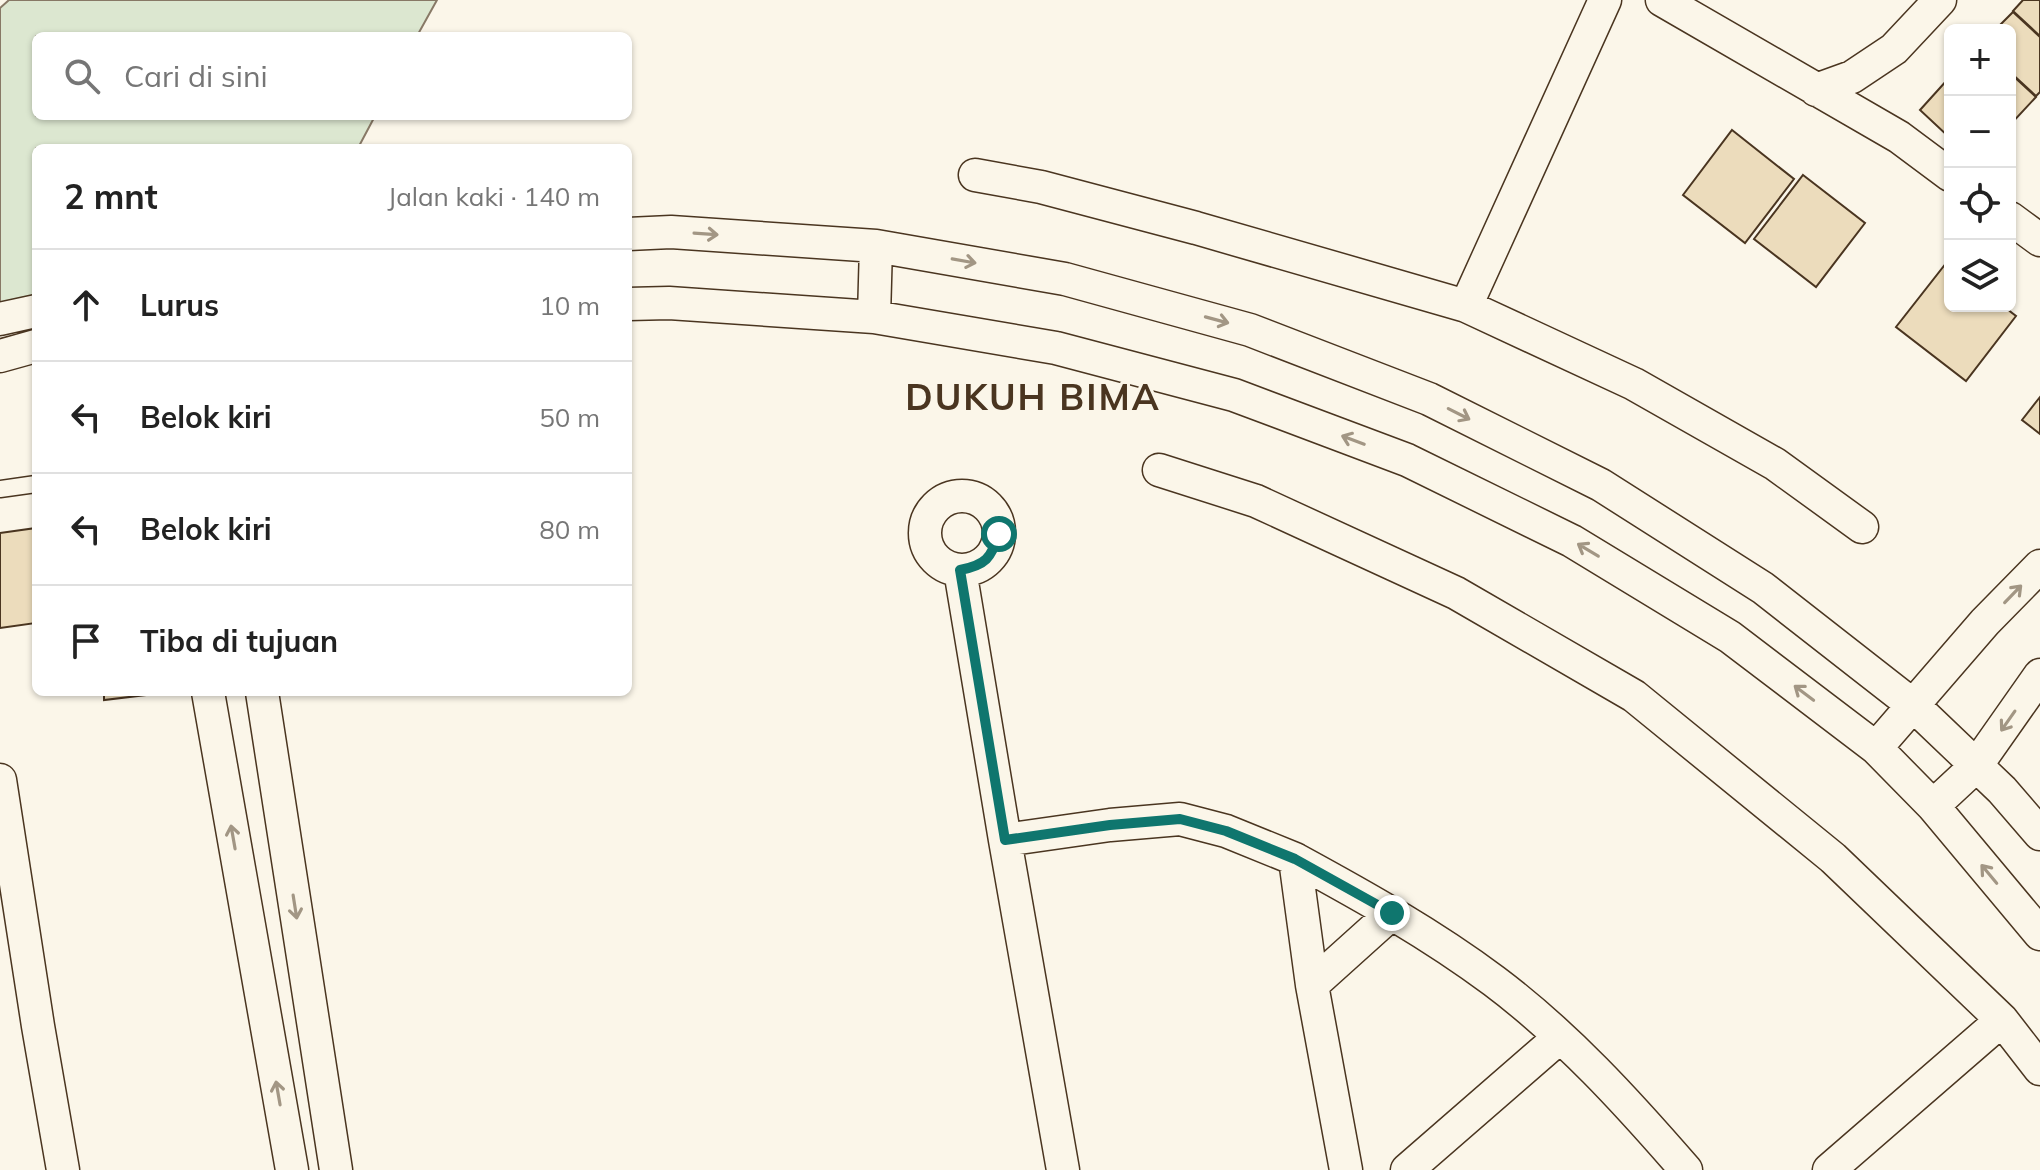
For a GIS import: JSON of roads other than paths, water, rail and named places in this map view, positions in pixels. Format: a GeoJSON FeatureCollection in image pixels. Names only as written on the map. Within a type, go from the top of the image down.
{"type":"FeatureCollection","features":[{"type":"Feature","properties":{"kind":"street"},"geometry":{"type":"LineString","coordinates":[[1466,306],[1605,0]]}},
{"type":"Feature","properties":{"kind":"street"},"geometry":{"type":"LineString","coordinates":[[1662,0],[1899,137],[1944,171]]}},
{"type":"Feature","properties":{"kind":"street"},"geometry":{"type":"LineString","coordinates":[[1816,90],[1852,77],[1894,49],[1940,0]]}},
{"type":"Feature","properties":{"kind":"street"},"geometry":{"type":"LineString","coordinates":[[975,175],[1041,187],[1466,306],[1634,384],[1775,464],[1862,527]]}},
{"type":"Feature","properties":{"kind":"street"},"geometry":{"type":"LineString","coordinates":[[2016,222],[2040,240]]}},
{"type":"Feature","properties":{"kind":"street"},"geometry":{"type":"LineString","coordinates":[[632,234],[671,232],[876,246],[1065,279],[1236,326],[1429,399],[1601,485],[1763,588],[1914,706],[2002,790],[2040,834]]}},
{"type":"Feature","properties":{"kind":"street"},"geometry":{"type":"LineString","coordinates":[[874,317],[876,246]]}},
{"type":"Feature","properties":{"kind":"street"},"geometry":{"type":"LineString","coordinates":[[632,304],[669,303],[874,317],[1056,348],[1234,395],[1407,460],[1586,549],[1730,637],[1876,748],[1933,806],[2040,934]]}},
{"type":"Feature","properties":{"kind":"street"},"geometry":{"type":"LineString","coordinates":[[0,319],[32,312]]}},
{"type":"Feature","properties":{"kind":"street"},"geometry":{"type":"LineString","coordinates":[[0,356],[32,347]]}},
{"type":"Feature","properties":{"kind":"street"},"geometry":{"type":"LineString","coordinates":[[1159,470],[1256,501],[1456,593],[1634,696],[1833,858],[2002,1020],[2040,1069]]}},
{"type":"Feature","properties":{"kind":"street"},"geometry":{"type":"LineString","coordinates":[[1876,748],[1985,622],[2040,566]]}},
{"type":"Feature","properties":{"kind":"street"},"geometry":{"type":"LineString","coordinates":[[960,570],[1063,1170]]}},
{"type":"Feature","properties":{"kind":"street"},"geometry":{"type":"LineString","coordinates":[[1933,806],[1976,766],[2040,675]]}},
{"type":"Feature","properties":{"kind":"street"},"geometry":{"type":"LineString","coordinates":[[218,696],[292,1170]]}},
{"type":"Feature","properties":{"kind":"street"},"geometry":{"type":"LineString","coordinates":[[263,696],[336,1170]]}},
{"type":"Feature","properties":{"kind":"street"},"geometry":{"type":"LineString","coordinates":[[0,780],[63,1170]]}},
{"type":"Feature","properties":{"kind":"street"},"geometry":{"type":"LineString","coordinates":[[1005,840],[1180,819],[1226,831],[1295,859],[1392,913],[1494,981],[1560,1037],[1631,1106],[1686,1170]]}},
{"type":"Feature","properties":{"kind":"street"},"geometry":{"type":"LineString","coordinates":[[1295,859],[1312,985],[1346,1170]]}},
{"type":"Feature","properties":{"kind":"street"},"geometry":{"type":"LineString","coordinates":[[1312,985],[1392,913]]}},
{"type":"Feature","properties":{"kind":"street"},"geometry":{"type":"LineString","coordinates":[[1829,1170],[2002,1020]]}},
{"type":"Feature","properties":{"kind":"street"},"geometry":{"type":"LineString","coordinates":[[1407,1170],[1560,1037]]}},
{"type":"Feature","properties":{"kind":"lane"},"geometry":{"type":"LineString","coordinates":[[0,489],[32,485]]}},
{"type":"Feature","properties":{"kind":"district","name":"DUKUH BIMA"},"geometry":{"type":"Point","coordinates":[1033,397]}}]}
